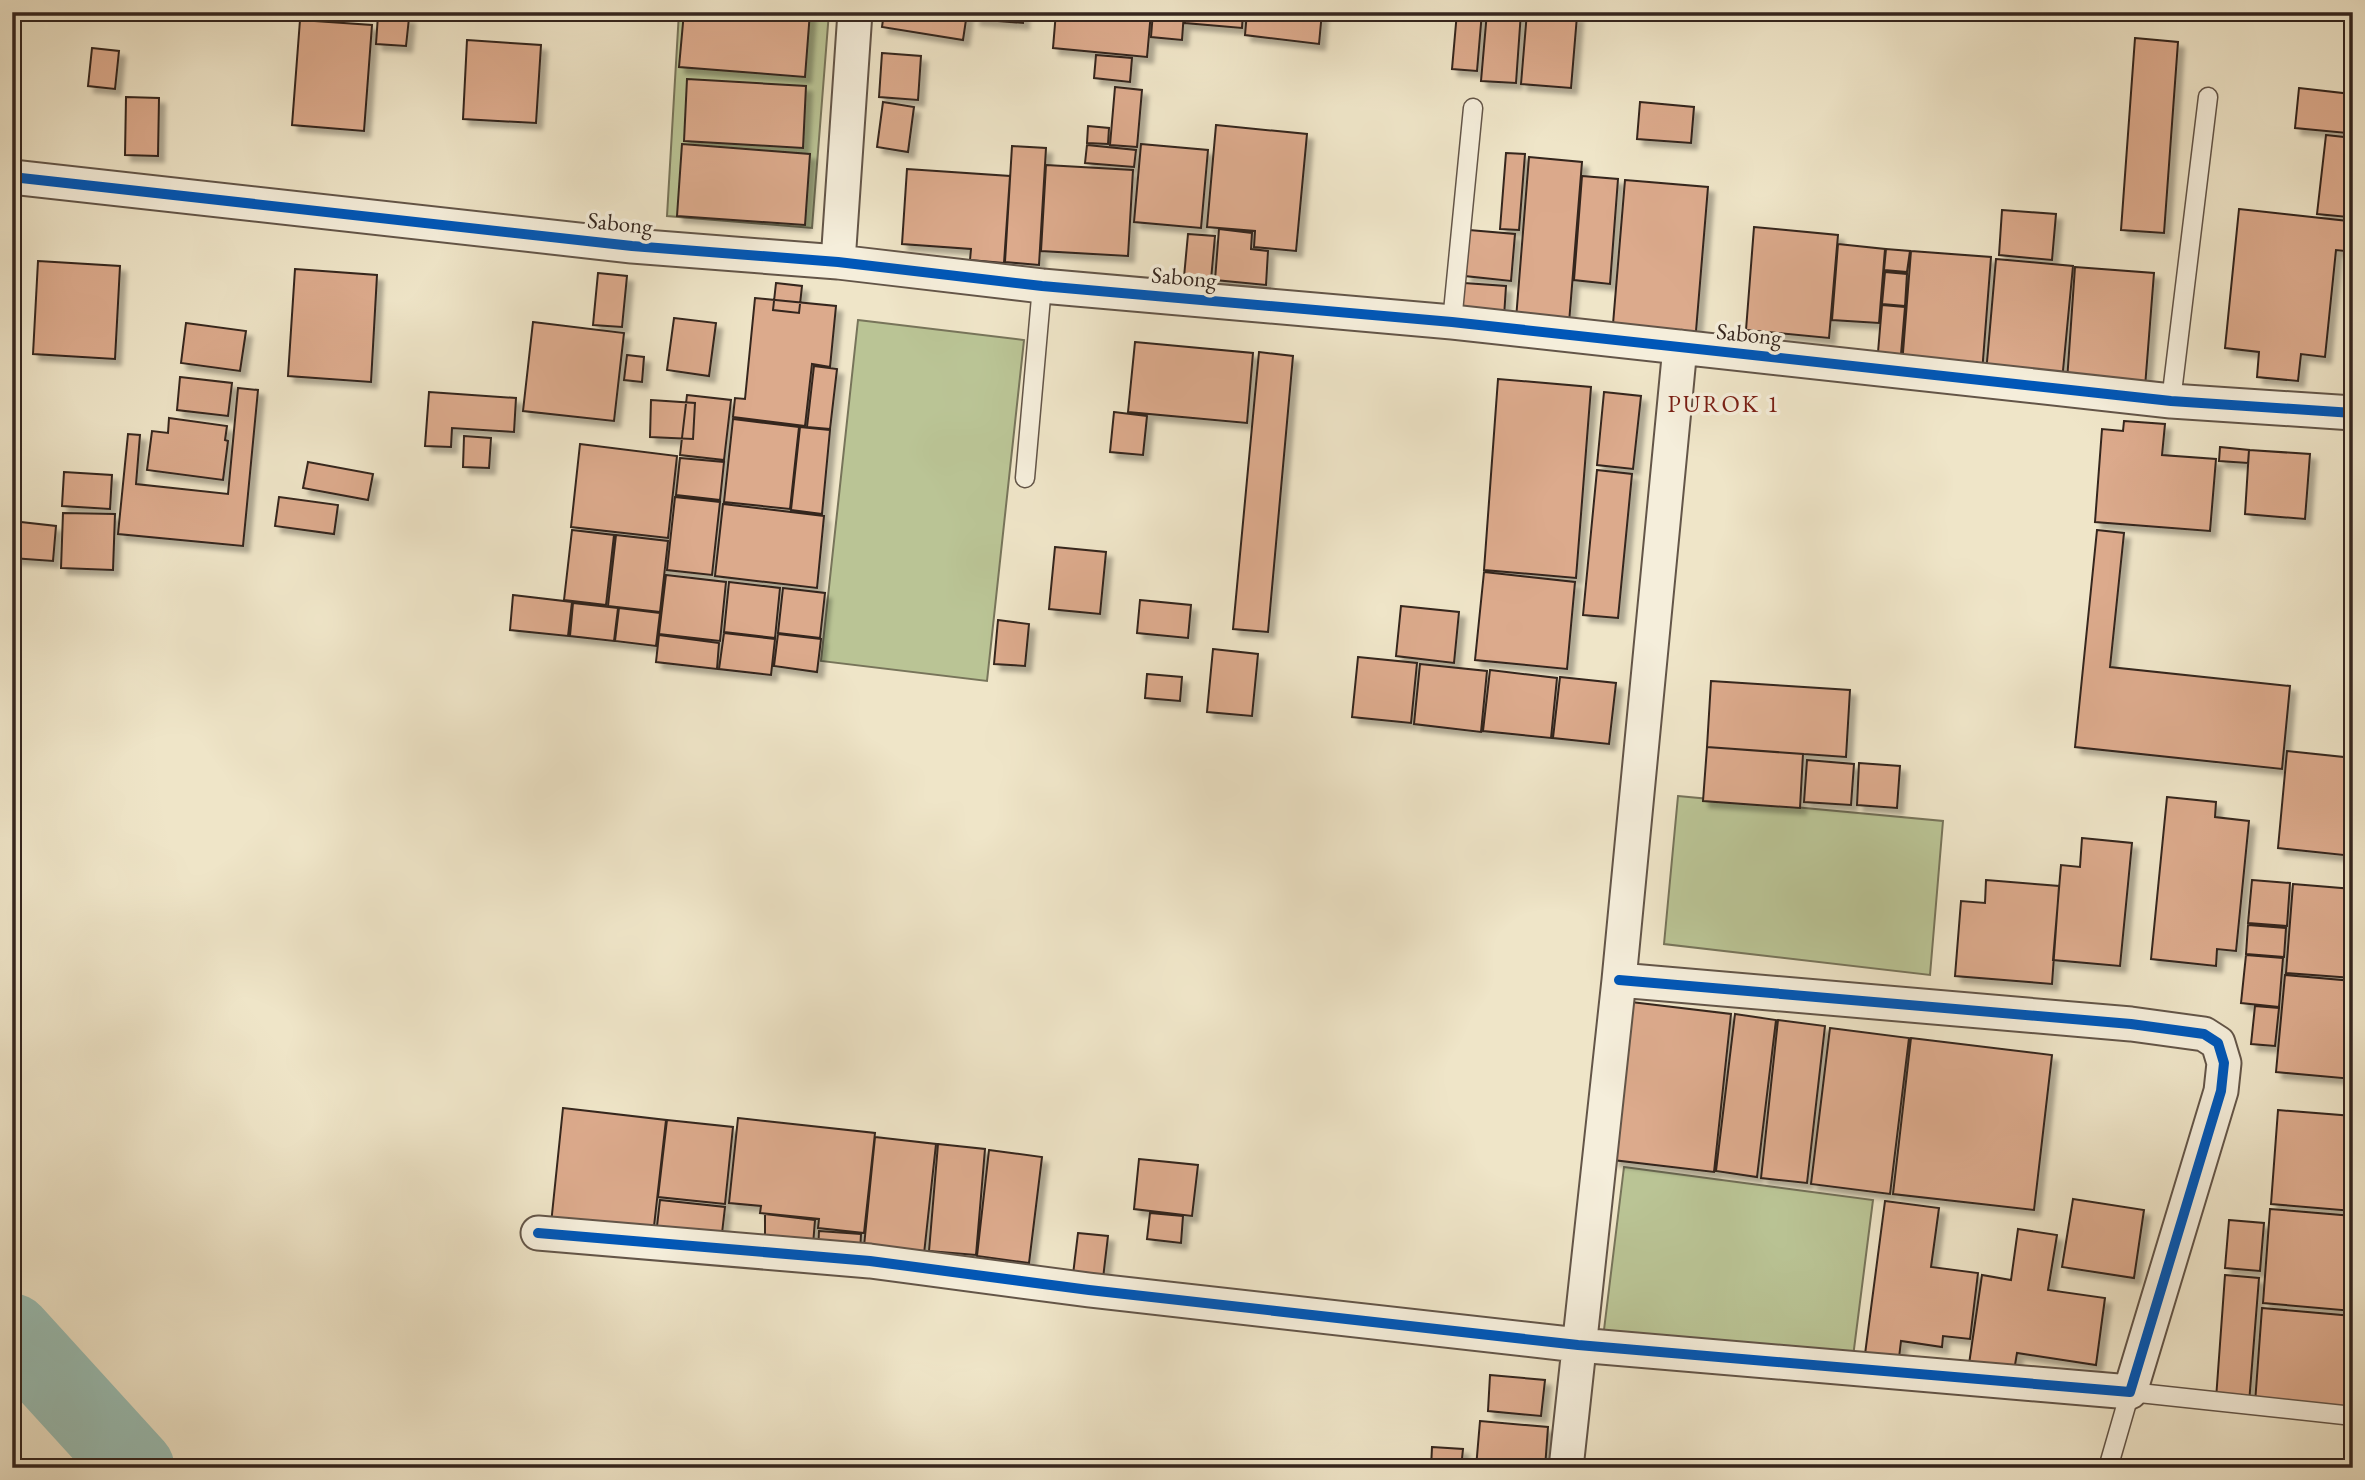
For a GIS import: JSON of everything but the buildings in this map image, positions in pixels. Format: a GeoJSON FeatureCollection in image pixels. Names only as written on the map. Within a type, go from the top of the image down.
{"type":"FeatureCollection","features":[{"type":"Feature","properties":{"kind":"street"},"geometry":{"type":"LineString","coordinates":[[838,262],[855,12]]}},
{"type":"Feature","properties":{"kind":"street","name":"Sabong"},"geometry":{"type":"LineString","coordinates":[[12,177],[632,246],[838,262],[1042,285],[1452,322],[2171,401],[2353,413]]}},
{"type":"Feature","properties":{"kind":"street"},"geometry":{"type":"LineString","coordinates":[[1566,1468],[1619,980],[1680,347]]}},
{"type":"Feature","properties":{"kind":"street"},"geometry":{"type":"LineString","coordinates":[[538,1233],[870,1261],[1089,1290],[1578,1345],[2130,1392],[2221,1091],[2224,1063],[2218,1043],[2204,1034],[2131,1024],[1619,980]]}},
{"type":"Feature","properties":{"kind":"lane"},"geometry":{"type":"LineString","coordinates":[[2171,401],[2208,97]]}},
{"type":"Feature","properties":{"kind":"lane"},"geometry":{"type":"LineString","coordinates":[[1452,322],[1473,108]]}},
{"type":"Feature","properties":{"kind":"lane"},"geometry":{"type":"LineString","coordinates":[[1025,478],[1042,285]]}},
{"type":"Feature","properties":{"kind":"lane"},"geometry":{"type":"LineString","coordinates":[[2108,1468],[2130,1392],[2353,1416]]}},
{"type":"Feature","properties":{"kind":"green space"},"geometry":{"type":"Polygon","coordinates":[[[679,12],[829,12],[812,228],[667,216],[679,12]]]}},
{"type":"Feature","properties":{"kind":"green space"},"geometry":{"type":"Polygon","coordinates":[[[858,320],[1024,340],[987,681],[821,661],[858,320]]]}},
{"type":"Feature","properties":{"kind":"green space"},"geometry":{"type":"Polygon","coordinates":[[[1678,796],[1943,821],[1930,975],[1664,944],[1678,796]]]}},
{"type":"Feature","properties":{"kind":"green space"},"geometry":{"type":"Polygon","coordinates":[[[1624,1167],[1873,1200],[1853,1357],[1603,1338],[1624,1167]]]}},
{"type":"Feature","properties":{"kind":"waterway"},"geometry":{"type":"LineString","coordinates":[[12,1333],[135,1468]]}},
{"type":"Feature","properties":{"kind":"cycle path"},"geometry":{"type":"LineString","coordinates":[[12,177],[632,246],[838,262],[1042,286],[1452,322],[2171,401],[2353,413]]}},
{"type":"Feature","properties":{"kind":"cycle path"},"geometry":{"type":"LineString","coordinates":[[538,1233],[870,1261],[1089,1290],[1578,1345],[2130,1392],[2221,1091],[2224,1063],[2218,1043],[2204,1034],[2131,1024],[1619,980]]}},
{"type":"Feature","properties":{"kind":"district","name":"PUROK 1"},"geometry":{"type":"Point","coordinates":[1724,404]}}]}
